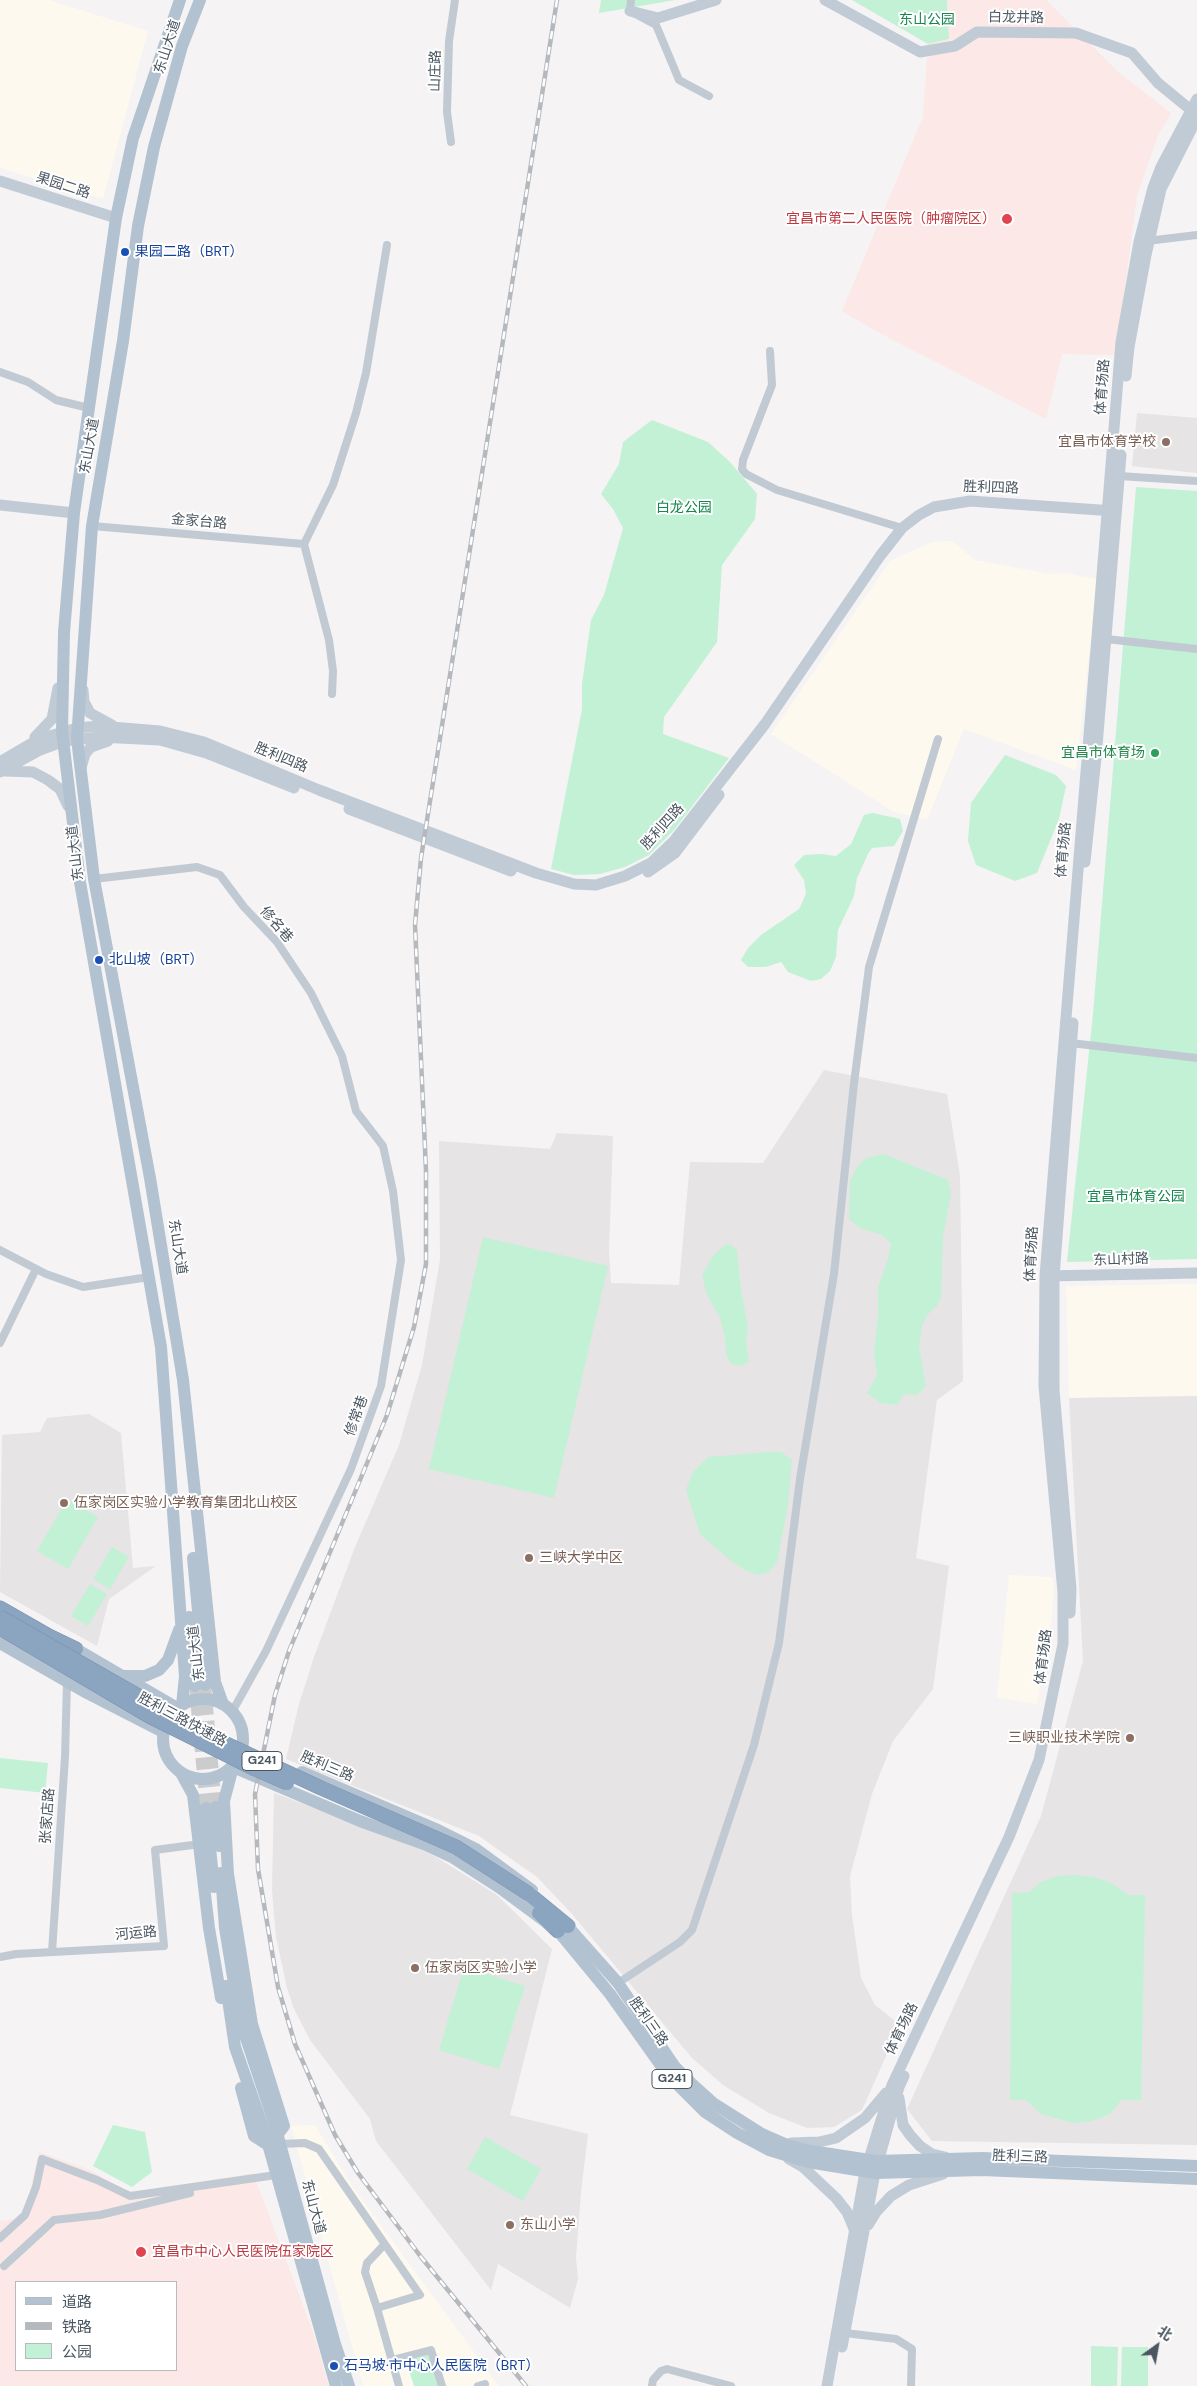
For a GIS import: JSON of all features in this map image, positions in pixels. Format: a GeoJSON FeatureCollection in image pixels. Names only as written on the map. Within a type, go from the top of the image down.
{"type":"FeatureCollection","features":[{"type":"Feature","properties":{"kind":"highway"},"geometry":{"type":"LineString","coordinates":[[0,1608],[48,1636],[76,1649]]}},
{"type":"Feature","properties":{"kind":"highway","name":"胜利三路快速路"},"geometry":{"type":"LineString","coordinates":[[0,1617],[205,1734],[321,1788],[456,1847],[526,1896]]}},
{"type":"Feature","properties":{"kind":"highway","name":"胜利三路快速路"},"geometry":{"type":"LineString","coordinates":[[0,1628],[149,1716],[205,1745],[255,1769],[446,1848],[526,1896]]}},
{"type":"Feature","properties":{"kind":"highway","name":"G241"},"geometry":{"type":"LineString","coordinates":[[526,1896],[563,1928]]}},
{"type":"Feature","properties":{"kind":"main road","name":"东山大道"},"geometry":{"type":"LineString","coordinates":[[179,1706],[185,1676],[161,1347],[114,1081],[71,812],[70,734],[64,632],[74,513],[116,218],[133,138],[180,0]]}},
{"type":"Feature","properties":{"kind":"main road","name":"东山大道"},"geometry":{"type":"LineString","coordinates":[[200,0],[182,46],[154,148],[138,226],[123,341],[92,526],[82,647],[70,734],[81,772],[94,879],[150,1178],[184,1390],[215,1682],[228,1708]]}},
{"type":"Feature","properties":{"kind":"main road"},"geometry":{"type":"LineString","coordinates":[[630,6],[658,18],[716,0]]}},
{"type":"Feature","properties":{"kind":"main road","name":"白龙井路"},"geometry":{"type":"LineString","coordinates":[[825,0],[920,52],[955,46],[978,32],[1076,33],[1132,53],[1158,84],[1197,116]]}},
{"type":"Feature","properties":{"kind":"main road","name":"体育场路"},"geometry":{"type":"LineString","coordinates":[[1049,1276],[1106,638],[1121,342],[1158,174],[1197,99]]}},
{"type":"Feature","properties":{"kind":"main road","name":"体育场路"},"geometry":{"type":"LineString","coordinates":[[827,2386],[872,2166],[896,2086],[1009,1837],[1039,1760],[1053,1701],[1063,1644],[1063,1592],[1044,1386],[1049,1276],[1111,515],[1119,476],[1129,347],[1144,242],[1161,188],[1197,116]]}},
{"type":"Feature","properties":{"kind":"main road","name":"果园二路"},"geometry":{"type":"LineString","coordinates":[[0,181],[116,218]]}},
{"type":"Feature","properties":{"kind":"main road","name":"胜利四路"},"geometry":{"type":"LineString","coordinates":[[2,766],[39,739],[70,734],[99,737],[121,733],[160,731],[204,742],[319,790],[536,873],[574,884],[596,885],[625,876],[651,863],[674,841],[765,724],[880,556],[902,528],[934,507],[970,501],[1111,515]]}},
{"type":"Feature","properties":{"kind":"main road"},"geometry":{"type":"LineString","coordinates":[[0,505],[74,513]]}},
{"type":"Feature","properties":{"kind":"main road","name":"胜利四路"},"geometry":{"type":"LineString","coordinates":[[121,733],[160,740],[206,753],[422,838],[534,879],[574,891],[591,892],[605,890],[636,879],[657,867],[675,853],[770,727],[886,559],[904,536],[923,520],[938,512],[965,508],[1111,515]]}},
{"type":"Feature","properties":{"kind":"main road"},"geometry":{"type":"LineString","coordinates":[[2,766],[38,735],[52,719],[57,699],[58,663],[64,632]]}},
{"type":"Feature","properties":{"kind":"main road"},"geometry":{"type":"LineString","coordinates":[[82,647],[84,702],[90,713],[121,733]]}},
{"type":"Feature","properties":{"kind":"main road"},"geometry":{"type":"LineString","coordinates":[[81,772],[82,762],[91,747],[121,733]]}},
{"type":"Feature","properties":{"kind":"main road"},"geometry":{"type":"LineString","coordinates":[[2,766],[33,772],[48,780],[60,789],[71,812]]}},
{"type":"Feature","properties":{"kind":"main road","name":"东山村路"},"geometry":{"type":"LineString","coordinates":[[1049,1276],[1197,1273]]}},
{"type":"Feature","properties":{"kind":"main road"},"geometry":{"type":"LineString","coordinates":[[161,1347],[166,1355],[179,1474],[183,1552],[200,1686],[177,1346]]}},
{"type":"Feature","properties":{"kind":"main road"},"geometry":{"type":"LineString","coordinates":[[0,1602],[122,1676],[179,1706]]}},
{"type":"Feature","properties":{"kind":"main road"},"geometry":{"type":"LineString","coordinates":[[122,1676],[145,1676],[159,1670],[168,1660],[181,1623]]}},
{"type":"Feature","properties":{"kind":"main road"},"geometry":{"type":"LineString","coordinates":[[0,1643],[67,1682],[163,1732]]}},
{"type":"Feature","properties":{"kind":"main road"},"geometry":{"type":"LineString","coordinates":[[181,1773],[193,1795],[209,1928],[230,2050],[254,2136],[275,2141],[284,2126],[252,2024],[228,1874],[224,1801],[233,1767],[242,1746],[243,1735],[239,1723],[228,1708],[202,1699],[179,1706],[168,1718],[163,1732],[163,1744],[166,1755],[172,1765],[190,1778],[212,1779],[233,1767]]}},
{"type":"Feature","properties":{"kind":"main road","name":"胜利三路"},"geometry":{"type":"LineString","coordinates":[[242,1746],[414,1819],[476,1850],[532,1890],[563,1928],[667,2074],[705,2112],[737,2134],[780,2148],[811,2151],[872,2166],[1197,2166]]}},
{"type":"Feature","properties":{"kind":"main road","name":"胜利三路"},"geometry":{"type":"LineString","coordinates":[[233,1767],[452,1857],[477,1871],[563,1928],[618,1983],[676,2067],[693,2085],[721,2108],[780,2148]]}},
{"type":"Feature","properties":{"kind":"main road","name":"东山大道"},"geometry":{"type":"LineString","coordinates":[[211,1808],[235,2047],[275,2141],[349,2386]]}},
{"type":"Feature","properties":{"kind":"main road"},"geometry":{"type":"LineString","coordinates":[[780,2148],[836,2138],[865,2118],[896,2086]]}},
{"type":"Feature","properties":{"kind":"main road"},"geometry":{"type":"LineString","coordinates":[[896,2086],[903,2125],[910,2136],[932,2154],[954,2165]]}},
{"type":"Feature","properties":{"kind":"main road","name":"东山大道"},"geometry":{"type":"LineString","coordinates":[[275,2141],[276,2175],[336,2386]]}},
{"type":"Feature","properties":{"kind":"main road"},"geometry":{"type":"LineString","coordinates":[[780,2148],[821,2182],[847,2212],[859,2230],[892,2196],[909,2185],[954,2165]]}},
{"type":"Feature","properties":{"kind":"main road","name":"胜利三路"},"geometry":{"type":"LineString","coordinates":[[954,2165],[982,2170],[1197,2179]]}},
{"type":"Feature","properties":{"kind":"main road","name":"体育场路"},"geometry":{"type":"LineString","coordinates":[[835,2386],[845,2333],[859,2230]]}},
{"type":"Feature","properties":{"kind":"street","name":"山庄路"},"geometry":{"type":"LineString","coordinates":[[451,142],[447,112],[448,41],[456,0]]}},
{"type":"Feature","properties":{"kind":"street"},"geometry":{"type":"LineString","coordinates":[[630,6],[656,25],[679,80],[709,96]]}},
{"type":"Feature","properties":{"kind":"street"},"geometry":{"type":"LineString","coordinates":[[1144,242],[1197,235]]}},
{"type":"Feature","properties":{"kind":"street"},"geometry":{"type":"LineString","coordinates":[[332,694],[333,670],[329,640],[304,544],[333,485],[356,413],[366,373],[387,245]]}},
{"type":"Feature","properties":{"kind":"street"},"geometry":{"type":"LineString","coordinates":[[770,351],[772,385],[743,460],[742,468],[746,474],[777,490],[902,528]]}},
{"type":"Feature","properties":{"kind":"street"},"geometry":{"type":"LineString","coordinates":[[0,372],[28,382],[56,400],[89,408]]}},
{"type":"Feature","properties":{"kind":"street"},"geometry":{"type":"LineString","coordinates":[[1119,476],[1197,481]]}},
{"type":"Feature","properties":{"kind":"street","name":"金家台路"},"geometry":{"type":"LineString","coordinates":[[92,526],[304,544]]}},
{"type":"Feature","properties":{"kind":"street"},"geometry":{"type":"LineString","coordinates":[[1106,638],[1197,649]]}},
{"type":"Feature","properties":{"kind":"street"},"geometry":{"type":"LineString","coordinates":[[618,1983],[680,1942],[692,1930],[754,1744],[779,1643],[800,1479],[832,1283],[869,967],[938,739]]}},
{"type":"Feature","properties":{"kind":"street","name":"修名巷"},"geometry":{"type":"LineString","coordinates":[[94,879],[197,867],[220,875],[244,907],[277,942],[312,993],[342,1056],[356,1111]]}},
{"type":"Feature","properties":{"kind":"street"},"geometry":{"type":"LineString","coordinates":[[1071,1044],[1197,1058]]}},
{"type":"Feature","properties":{"kind":"street","name":"修常巷"},"geometry":{"type":"LineString","coordinates":[[228,1708],[266,1651],[351,1469],[381,1386],[402,1260],[393,1191],[382,1146],[356,1111]]}},
{"type":"Feature","properties":{"kind":"street"},"geometry":{"type":"LineString","coordinates":[[0,1250],[36,1270],[83,1287],[100,1286],[149,1277]]}},
{"type":"Feature","properties":{"kind":"street"},"geometry":{"type":"LineString","coordinates":[[0,1344],[36,1270]]}},
{"type":"Feature","properties":{"kind":"street","name":"张家店路"},"geometry":{"type":"LineString","coordinates":[[52,1952],[65,1756],[67,1682]]}},
{"type":"Feature","properties":{"kind":"street","name":"河运路"},"geometry":{"type":"LineString","coordinates":[[0,1957],[52,1952],[164,1946],[155,1850],[200,1844]]}},
{"type":"Feature","properties":{"kind":"street"},"geometry":{"type":"LineString","coordinates":[[275,2141],[305,2143],[319,2149],[420,2295],[377,2308]]}},
{"type":"Feature","properties":{"kind":"street"},"geometry":{"type":"LineString","coordinates":[[0,2238],[25,2215],[36,2187],[42,2159],[97,2180],[130,2196],[218,2185],[276,2175]]}},
{"type":"Feature","properties":{"kind":"street"},"geometry":{"type":"LineString","coordinates":[[4,2266],[54,2220],[100,2215],[218,2185]]}},
{"type":"Feature","properties":{"kind":"street"},"geometry":{"type":"LineString","coordinates":[[384,2245],[367,2263],[365,2272],[400,2386]]}},
{"type":"Feature","properties":{"kind":"street"},"geometry":{"type":"LineString","coordinates":[[845,2333],[896,2339],[912,2349],[911,2386]]}},
{"type":"Feature","properties":{"kind":"street"},"geometry":{"type":"LineString","coordinates":[[392,2360],[431,2350],[442,2386]]}},
{"type":"Feature","properties":{"kind":"street"},"geometry":{"type":"LineString","coordinates":[[652,2386],[662,2370],[667,2369],[731,2386]]}},
{"type":"Feature","properties":{"kind":"shaded area"},"geometry":{"type":"Polygon","coordinates":[[[0,0],[49,0],[148,31],[103,199],[0,168],[0,0]]]}},
{"type":"Feature","properties":{"kind":"shaded area","name":"宜昌市第二人民医院（肿瘤院区）"},"geometry":{"type":"Polygon","coordinates":[[[947,0],[1046,0],[1118,72],[1171,113],[1158,135],[1137,195],[1116,355],[1062,354],[1046,419],[876,331],[842,311],[923,117],[928,44],[948,39],[947,0]]]}},
{"type":"Feature","properties":{"kind":"shaded area","name":"宜昌市体育学校"},"geometry":{"type":"Polygon","coordinates":[[[1137,413],[1197,418],[1197,473],[1132,466],[1137,413]]]}},
{"type":"Feature","properties":{"kind":"shaded area"},"geometry":{"type":"Polygon","coordinates":[[[952,541],[975,560],[1050,574],[1064,573],[1098,579],[1076,770],[964,729],[927,820],[894,812],[771,734],[890,561],[932,542],[952,541]]]}},
{"type":"Feature","properties":{"kind":"shaded area"},"geometry":{"type":"Polygon","coordinates":[[[824,1070],[947,1094],[960,1176],[963,1381],[937,1400],[916,1558],[949,1566],[933,1689],[893,1741],[872,1794],[850,1876],[852,1915],[861,1978],[875,2005],[900,2025],[862,2110],[834,2127],[807,2128],[769,2113],[723,2085],[692,2058],[572,1914],[537,1877],[479,1836],[286,1759],[299,1704],[314,1657],[355,1547],[399,1445],[422,1365],[440,1260],[439,1141],[550,1149],[557,1133],[613,1136],[609,1250],[611,1283],[679,1285],[690,1162],[763,1163],[824,1070]]]}},
{"type":"Feature","properties":{"kind":"shaded area"},"geometry":{"type":"Polygon","coordinates":[[[1197,1284],[1197,1396],[1069,1398],[1066,1286],[1197,1284]]]}},
{"type":"Feature","properties":{"kind":"shaded area","name":"三峡职业技术学院"},"geometry":{"type":"Polygon","coordinates":[[[1197,1396],[1197,2145],[932,2141],[907,2109],[1041,1816],[1083,1661],[1069,1398],[1197,1396]]]}},
{"type":"Feature","properties":{"kind":"shaded area","name":"伍家岗区实验小学教育集团北山校区"},"geometry":{"type":"Polygon","coordinates":[[[89,1414],[121,1433],[133,1568],[156,1566],[109,1599],[97,1646],[0,1592],[2,1435],[40,1432],[47,1418],[89,1414]]]}},
{"type":"Feature","properties":{"kind":"shaded area"},"geometry":{"type":"Polygon","coordinates":[[[1009,1575],[1052,1577],[1054,1585],[1051,1624],[1037,1704],[997,1698],[1009,1575]]]}},
{"type":"Feature","properties":{"kind":"shaded area","name":"伍家岗区实验小学"},"geometry":{"type":"Polygon","coordinates":[[[274,1793],[402,1840],[436,1857],[497,1895],[552,1949],[510,2115],[588,2134],[576,2258],[578,2279],[570,2308],[498,2264],[491,2290],[376,2141],[370,2119],[310,2040],[294,2009],[287,1988],[276,1937],[272,1890],[274,1793]]]}},
{"type":"Feature","properties":{"kind":"shaded area"},"geometry":{"type":"Polygon","coordinates":[[[315,2125],[352,2186],[499,2386],[363,2386],[291,2126],[315,2125]]]}},
{"type":"Feature","properties":{"kind":"shaded area","name":"宜昌市中心人民医院伍家院区"},"geometry":{"type":"Polygon","coordinates":[[[39,2152],[90,2170],[131,2194],[253,2173],[312,2329],[329,2386],[0,2386],[0,2221],[15,2219],[26,2209],[39,2152]]]}},
{"type":"Feature","properties":{"kind":"green space"},"geometry":{"type":"Polygon","coordinates":[[[601,0],[675,0],[599,13],[601,0]]]}},
{"type":"Feature","properties":{"kind":"green space","name":"东山公园"},"geometry":{"type":"Polygon","coordinates":[[[852,0],[947,0],[949,39],[928,44],[852,0]]]}},
{"type":"Feature","properties":{"kind":"green space","name":"白龙公园"},"geometry":{"type":"Polygon","coordinates":[[[652,420],[708,442],[730,462],[757,494],[755,519],[722,565],[717,642],[664,717],[663,734],[729,758],[674,830],[649,855],[625,867],[600,874],[574,875],[551,869],[582,709],[582,684],[591,620],[604,595],[623,528],[613,509],[601,494],[619,464],[623,442],[652,420]]]}},
{"type":"Feature","properties":{"kind":"green space","name":"宜昌市体育场"},"geometry":{"type":"Polygon","coordinates":[[[1136,487],[1197,491],[1197,1259],[1067,1262],[1093,1014],[1136,487]]]}},
{"type":"Feature","properties":{"kind":"green space"},"geometry":{"type":"Polygon","coordinates":[[[1005,755],[1056,775],[1066,786],[1059,819],[1037,873],[1015,881],[976,865],[968,841],[971,803],[1005,755]]]}},
{"type":"Feature","properties":{"kind":"green space"},"geometry":{"type":"Polygon","coordinates":[[[873,813],[900,819],[903,831],[894,846],[872,848],[868,854],[857,878],[854,896],[838,930],[836,957],[830,971],[821,979],[811,981],[788,972],[781,962],[766,967],[748,967],[741,960],[748,948],[761,935],[799,909],[806,894],[804,880],[794,865],[804,855],[821,854],[836,856],[851,844],[864,815],[873,813]]]}},
{"type":"Feature","properties":{"kind":"green space"},"geometry":{"type":"Polygon","coordinates":[[[884,1154],[948,1180],[951,1194],[943,1236],[941,1297],[937,1306],[928,1314],[922,1325],[919,1346],[926,1386],[917,1395],[904,1394],[897,1405],[881,1403],[867,1393],[877,1376],[874,1351],[878,1317],[878,1287],[888,1259],[891,1243],[882,1235],[860,1228],[849,1219],[850,1180],[857,1167],[866,1158],[884,1154]]]}},
{"type":"Feature","properties":{"kind":"green space"},"geometry":{"type":"Polygon","coordinates":[[[483,1237],[608,1266],[554,1498],[429,1469],[483,1237]]]}},
{"type":"Feature","properties":{"kind":"green space"},"geometry":{"type":"Polygon","coordinates":[[[726,1244],[732,1245],[737,1250],[741,1290],[748,1327],[746,1343],[749,1362],[739,1366],[730,1363],[726,1354],[725,1337],[720,1318],[707,1295],[702,1276],[712,1257],[726,1244]]]}},
{"type":"Feature","properties":{"kind":"green space"},"geometry":{"type":"Polygon","coordinates":[[[781,1452],[792,1460],[788,1505],[777,1562],[769,1572],[757,1575],[730,1560],[700,1534],[686,1490],[692,1473],[708,1457],[781,1452]]]}},
{"type":"Feature","properties":{"kind":"green space"},"geometry":{"type":"Polygon","coordinates":[[[67,1499],[98,1517],[68,1569],[37,1551],[67,1499]]]}},
{"type":"Feature","properties":{"kind":"green space"},"geometry":{"type":"Polygon","coordinates":[[[112,1547],[129,1557],[110,1589],[93,1579],[112,1547]]]}},
{"type":"Feature","properties":{"kind":"green space"},"geometry":{"type":"Polygon","coordinates":[[[90,1584],[107,1594],[88,1626],[71,1616],[90,1584]]]}},
{"type":"Feature","properties":{"kind":"green space"},"geometry":{"type":"Polygon","coordinates":[[[0,1758],[48,1763],[45,1793],[0,1788],[0,1758]]]}},
{"type":"Feature","properties":{"kind":"green space"},"geometry":{"type":"Polygon","coordinates":[[[1076,1875],[1094,1877],[1111,1883],[1128,1895],[1145,1895],[1141,2100],[1121,2100],[1110,2114],[1092,2121],[1073,2123],[1041,2114],[1026,2100],[1010,2100],[1012,1893],[1029,1892],[1041,1882],[1057,1876],[1076,1875]]]}},
{"type":"Feature","properties":{"kind":"green space"},"geometry":{"type":"Polygon","coordinates":[[[464,1967],[525,1986],[499,2069],[439,2050],[464,1967]]]}},
{"type":"Feature","properties":{"kind":"green space"},"geometry":{"type":"Polygon","coordinates":[[[113,2125],[145,2132],[152,2172],[132,2187],[93,2166],[113,2125]]]}},
{"type":"Feature","properties":{"kind":"green space"},"geometry":{"type":"Polygon","coordinates":[[[485,2137],[541,2169],[523,2201],[467,2169],[485,2137]]]}},
{"type":"Feature","properties":{"kind":"green space"},"geometry":{"type":"Polygon","coordinates":[[[1091,2346],[1118,2347],[1117,2386],[1091,2386],[1091,2346]]]}},
{"type":"Feature","properties":{"kind":"green space"},"geometry":{"type":"Polygon","coordinates":[[[1122,2347],[1148,2347],[1148,2386],[1121,2386],[1122,2347]]]}},
{"type":"Feature","properties":{"kind":"green space"},"geometry":{"type":"Polygon","coordinates":[[[430,2353],[440,2386],[414,2386],[406,2361],[430,2353]]]}},
{"type":"Feature","properties":{"kind":"tunnel"},"geometry":{"type":"LineString","coordinates":[[205,1685],[216,1807]]}},
{"type":"Feature","properties":{"kind":"tunnel"},"geometry":{"type":"LineString","coordinates":[[195,1686],[206,1808]]}},
{"type":"Feature","properties":{"kind":"railway"},"geometry":{"type":"LineString","coordinates":[[526,2386],[421,2257],[358,2173],[335,2135],[295,2044],[278,1987],[258,1869],[255,1794],[275,1695],[289,1651],[387,1415],[414,1327],[426,1264],[426,1171],[415,925],[421,858],[557,0]]}},
{"type":"Feature","properties":{"kind":"place","name":"宜昌市第二人民医院（肿瘤院区）"},"geometry":{"type":"Point","coordinates":[1007,219]}},
{"type":"Feature","properties":{"kind":"place","name":"果园二路（BRT）"},"geometry":{"type":"Point","coordinates":[125,252]}},
{"type":"Feature","properties":{"kind":"place","name":"宜昌市体育学校"},"geometry":{"type":"Point","coordinates":[1166,442]}},
{"type":"Feature","properties":{"kind":"place","name":"宜昌市体育场"},"geometry":{"type":"Point","coordinates":[1155,753]}},
{"type":"Feature","properties":{"kind":"place","name":"北山坡（BRT）"},"geometry":{"type":"Point","coordinates":[99,960]}},
{"type":"Feature","properties":{"kind":"place","name":"伍家岗区实验小学教育集团北山校区"},"geometry":{"type":"Point","coordinates":[64,1503]}},
{"type":"Feature","properties":{"kind":"place","name":"三峡大学中区"},"geometry":{"type":"Point","coordinates":[529,1558]}},
{"type":"Feature","properties":{"kind":"place","name":"三峡职业技术学院"},"geometry":{"type":"Point","coordinates":[1130,1738]}},
{"type":"Feature","properties":{"kind":"place","name":"伍家岗区实验小学"},"geometry":{"type":"Point","coordinates":[415,1968]}},
{"type":"Feature","properties":{"kind":"place","name":"东山小学"},"geometry":{"type":"Point","coordinates":[510,2225]}},
{"type":"Feature","properties":{"kind":"place","name":"宜昌市中心人民医院伍家院区"},"geometry":{"type":"Point","coordinates":[141,2252]}},
{"type":"Feature","properties":{"kind":"place","name":"石马坡·市中心人民医院（BRT）"},"geometry":{"type":"Point","coordinates":[334,2366]}},
{"type":"Feature","properties":{"kind":"park label","name":"宜昌市体育公园"},"geometry":{"type":"Point","coordinates":[1136,1197]}}]}
